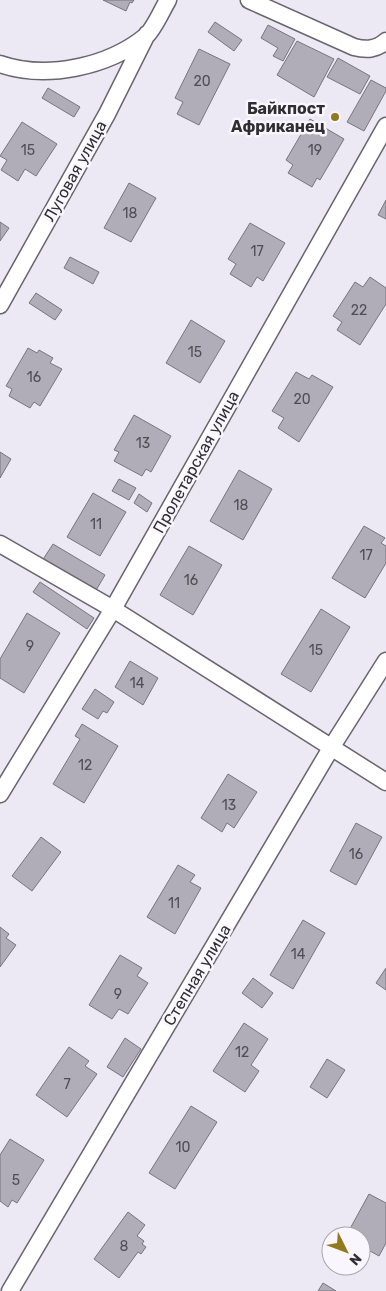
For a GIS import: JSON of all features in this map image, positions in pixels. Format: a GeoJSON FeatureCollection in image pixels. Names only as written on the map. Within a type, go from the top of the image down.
{"type":"FeatureCollection","features":[{"type":"Feature","properties":{"kind":"street","name":"Луговая улица"},"geometry":{"type":"LineString","coordinates":[[0,305],[107,114],[148,34],[168,0]]}},
{"type":"Feature","properties":{"kind":"street"},"geometry":{"type":"LineString","coordinates":[[249,0],[354,47],[365,50],[386,41]]}},
{"type":"Feature","properties":{"kind":"street","name":"Луговая улица"},"geometry":{"type":"LineString","coordinates":[[0,64],[16,69],[33,71],[74,67],[110,56],[148,34]]}},
{"type":"Feature","properties":{"kind":"street","name":"Пролетарская улица"},"geometry":{"type":"LineString","coordinates":[[0,794],[113,608],[386,126]]}},
{"type":"Feature","properties":{"kind":"street"},"geometry":{"type":"LineString","coordinates":[[0,544],[113,608],[386,782]]}},
{"type":"Feature","properties":{"kind":"street","name":"Степная улица"},"geometry":{"type":"LineString","coordinates":[[10,1291],[386,660]]}},
{"type":"Feature","properties":{"kind":"building"},"geometry":{"type":"Polygon","coordinates":[[[103,0],[134,0],[132,3],[130,2],[126,11],[103,0]]]}},
{"type":"Feature","properties":{"kind":"building"},"geometry":{"type":"Polygon","coordinates":[[[215,22],[242,40],[234,51],[208,32],[215,22]]]}},
{"type":"Feature","properties":{"kind":"building"},"geometry":{"type":"Polygon","coordinates":[[[268,25],[295,39],[283,61],[273,56],[278,48],[261,38],[268,25]]]}},
{"type":"Feature","properties":{"kind":"building"},"geometry":{"type":"Polygon","coordinates":[[[297,41],[334,59],[314,97],[277,75],[297,41]]]}},
{"type":"Feature","properties":{"kind":"building"},"geometry":{"type":"Polygon","coordinates":[[[199,49],[230,64],[199,125],[177,114],[183,102],[175,98],[199,49]]]}},
{"type":"Feature","properties":{"kind":"building"},"geometry":{"type":"Polygon","coordinates":[[[338,58],[370,76],[360,94],[327,77],[338,58]]]}},
{"type":"Feature","properties":{"kind":"building"},"geometry":{"type":"Polygon","coordinates":[[[371,80],[386,88],[386,91],[364,131],[347,122],[371,80]]]}},
{"type":"Feature","properties":{"kind":"building"},"geometry":{"type":"Polygon","coordinates":[[[48,88],[80,107],[74,117],[42,98],[48,88]]]}},
{"type":"Feature","properties":{"kind":"building"},"geometry":{"type":"Polygon","coordinates":[[[310,119],[344,139],[320,180],[317,178],[312,187],[288,173],[293,165],[286,160],[310,119]]]}},
{"type":"Feature","properties":{"kind":"building"},"geometry":{"type":"Polygon","coordinates":[[[22,122],[57,144],[36,176],[25,169],[18,181],[1,170],[7,160],[0,156],[22,122]]]}},
{"type":"Feature","properties":{"kind":"building"},"geometry":{"type":"Polygon","coordinates":[[[129,183],[156,198],[131,242],[104,228],[129,183]]]}},
{"type":"Feature","properties":{"kind":"building"},"geometry":{"type":"Polygon","coordinates":[[[386,200],[386,219],[378,215],[386,200]]]}},
{"type":"Feature","properties":{"kind":"building"},"geometry":{"type":"Polygon","coordinates":[[[0,222],[9,228],[0,241],[0,222]]]}},
{"type":"Feature","properties":{"kind":"building"},"geometry":{"type":"Polygon","coordinates":[[[250,223],[285,243],[263,281],[257,277],[251,287],[230,274],[236,264],[228,259],[250,223]]]}},
{"type":"Feature","properties":{"kind":"building"},"geometry":{"type":"Polygon","coordinates":[[[70,257],[99,272],[93,284],[64,268],[70,257]]]}},
{"type":"Feature","properties":{"kind":"building"},"geometry":{"type":"Polygon","coordinates":[[[370,277],[386,288],[386,304],[360,345],[337,330],[342,322],[333,316],[355,282],[363,287],[370,277]]]}},
{"type":"Feature","properties":{"kind":"building"},"geometry":{"type":"Polygon","coordinates":[[[36,293],[62,310],[55,320],[29,303],[36,293]]]}},
{"type":"Feature","properties":{"kind":"building"},"geometry":{"type":"Polygon","coordinates":[[[191,320],[225,341],[200,383],[166,363],[191,320]]]}},
{"type":"Feature","properties":{"kind":"building"},"geometry":{"type":"Polygon","coordinates":[[[28,348],[37,353],[39,350],[53,358],[50,363],[62,369],[40,406],[34,402],[30,408],[9,396],[12,389],[6,386],[28,348]]]}},
{"type":"Feature","properties":{"kind":"building"},"geometry":{"type":"Polygon","coordinates":[[[296,372],[309,379],[312,375],[333,387],[299,442],[278,428],[284,418],[272,411],[296,372]]]}},
{"type":"Feature","properties":{"kind":"building"},"geometry":{"type":"Polygon","coordinates":[[[134,415],[171,436],[151,472],[146,469],[142,476],[114,461],[119,452],[114,450],[134,415]]]}},
{"type":"Feature","properties":{"kind":"building"},"geometry":{"type":"Polygon","coordinates":[[[0,452],[11,459],[0,478],[0,452]]]}},
{"type":"Feature","properties":{"kind":"building"},"geometry":{"type":"Polygon","coordinates":[[[239,470],[272,489],[243,540],[210,521],[239,470]]]}},
{"type":"Feature","properties":{"kind":"building"},"geometry":{"type":"Polygon","coordinates":[[[119,479],[136,488],[129,500],[112,491],[119,479]]]}},
{"type":"Feature","properties":{"kind":"building"},"geometry":{"type":"Polygon","coordinates":[[[93,493],[126,512],[100,556],[67,537],[93,493]]]}},
{"type":"Feature","properties":{"kind":"building"},"geometry":{"type":"Polygon","coordinates":[[[139,494],[152,503],[147,512],[134,503],[139,494]]]}},
{"type":"Feature","properties":{"kind":"building"},"geometry":{"type":"Polygon","coordinates":[[[364,526],[385,538],[381,543],[386,546],[386,563],[365,598],[332,578],[364,526]]]}},
{"type":"Feature","properties":{"kind":"building"},"geometry":{"type":"Polygon","coordinates":[[[53,544],[105,575],[95,592],[42,561],[53,544]]]}},
{"type":"Feature","properties":{"kind":"building"},"geometry":{"type":"Polygon","coordinates":[[[189,546],[222,565],[193,615],[160,595],[189,546]]]}},
{"type":"Feature","properties":{"kind":"building"},"geometry":{"type":"Polygon","coordinates":[[[40,582],[94,618],[87,629],[33,592],[40,582]]]}},
{"type":"Feature","properties":{"kind":"building"},"geometry":{"type":"Polygon","coordinates":[[[321,609],[350,627],[311,692],[281,674],[321,609]]]}},
{"type":"Feature","properties":{"kind":"building"},"geometry":{"type":"Polygon","coordinates":[[[27,613],[60,633],[24,693],[0,678],[0,659],[27,613]]]}},
{"type":"Feature","properties":{"kind":"building"},"geometry":{"type":"Polygon","coordinates":[[[130,661],[158,678],[143,705],[115,687],[130,661]]]}},
{"type":"Feature","properties":{"kind":"building"},"geometry":{"type":"Polygon","coordinates":[[[95,689],[114,702],[107,713],[103,711],[98,719],[82,709],[95,689]]]}},
{"type":"Feature","properties":{"kind":"building"},"geometry":{"type":"Polygon","coordinates":[[[82,724],[118,746],[84,803],[53,784],[80,739],[75,736],[82,724]]]}},
{"type":"Feature","properties":{"kind":"building"},"geometry":{"type":"Polygon","coordinates":[[[228,774],[257,792],[234,828],[227,823],[222,832],[201,818],[228,774]]]}},
{"type":"Feature","properties":{"kind":"building"},"geometry":{"type":"Polygon","coordinates":[[[356,823],[382,837],[356,885],[330,871],[356,823]]]}},
{"type":"Feature","properties":{"kind":"building"},"geometry":{"type":"Polygon","coordinates":[[[41,837],[61,852],[32,891],[12,876],[41,837]]]}},
{"type":"Feature","properties":{"kind":"building"},"geometry":{"type":"Polygon","coordinates":[[[178,865],[195,875],[190,882],[201,888],[175,934],[147,917],[178,865]]]}},
{"type":"Feature","properties":{"kind":"building"},"geometry":{"type":"Polygon","coordinates":[[[303,920],[325,933],[293,989],[270,975],[303,920]]]}},
{"type":"Feature","properties":{"kind":"building"},"geometry":{"type":"Polygon","coordinates":[[[0,927],[9,934],[6,938],[16,945],[0,967],[0,927]]]}},
{"type":"Feature","properties":{"kind":"building"},"geometry":{"type":"Polygon","coordinates":[[[120,955],[142,968],[137,976],[148,983],[128,1014],[119,1009],[112,1019],[89,1005],[120,955]]]}},
{"type":"Feature","properties":{"kind":"building"},"geometry":{"type":"Polygon","coordinates":[[[386,968],[386,990],[376,983],[386,968]]]}},
{"type":"Feature","properties":{"kind":"building"},"geometry":{"type":"Polygon","coordinates":[[[253,978],[273,993],[262,1008],[242,993],[253,978]]]}},
{"type":"Feature","properties":{"kind":"building"},"geometry":{"type":"Polygon","coordinates":[[[244,1023],[268,1039],[251,1065],[259,1071],[245,1092],[213,1071],[244,1023]]]}},
{"type":"Feature","properties":{"kind":"building"},"geometry":{"type":"Polygon","coordinates":[[[125,1038],[141,1049],[123,1077],[107,1067],[125,1038]]]}},
{"type":"Feature","properties":{"kind":"building"},"geometry":{"type":"Polygon","coordinates":[[[69,1047],[89,1061],[85,1066],[97,1074],[67,1117],[36,1095],[69,1047]]]}},
{"type":"Feature","properties":{"kind":"building"},"geometry":{"type":"Polygon","coordinates":[[[327,1059],[345,1070],[327,1098],[310,1087],[327,1059]]]}},
{"type":"Feature","properties":{"kind":"building"},"geometry":{"type":"Polygon","coordinates":[[[191,1106],[217,1122],[175,1189],[149,1173],[191,1106]]]}},
{"type":"Feature","properties":{"kind":"building"},"geometry":{"type":"Polygon","coordinates":[[[10,1139],[44,1160],[17,1203],[12,1200],[8,1207],[0,1201],[0,1155],[10,1139]]]}},
{"type":"Feature","properties":{"kind":"building"},"geometry":{"type":"Polygon","coordinates":[[[369,1194],[386,1203],[386,1243],[379,1256],[371,1252],[371,1226],[351,1226],[369,1194]]]}},
{"type":"Feature","properties":{"kind":"building"},"geometry":{"type":"Polygon","coordinates":[[[128,1212],[145,1225],[137,1236],[144,1241],[142,1244],[146,1247],[141,1254],[138,1252],[119,1278],[94,1259],[128,1212]]]}},
{"type":"Feature","properties":{"kind":"building"},"geometry":{"type":"Polygon","coordinates":[[[323,1283],[336,1291],[318,1291],[323,1283]]]}},
{"type":"Feature","properties":{"kind":"place","name":"Байкпост Африканец"},"geometry":{"type":"Point","coordinates":[335,117]}}]}
